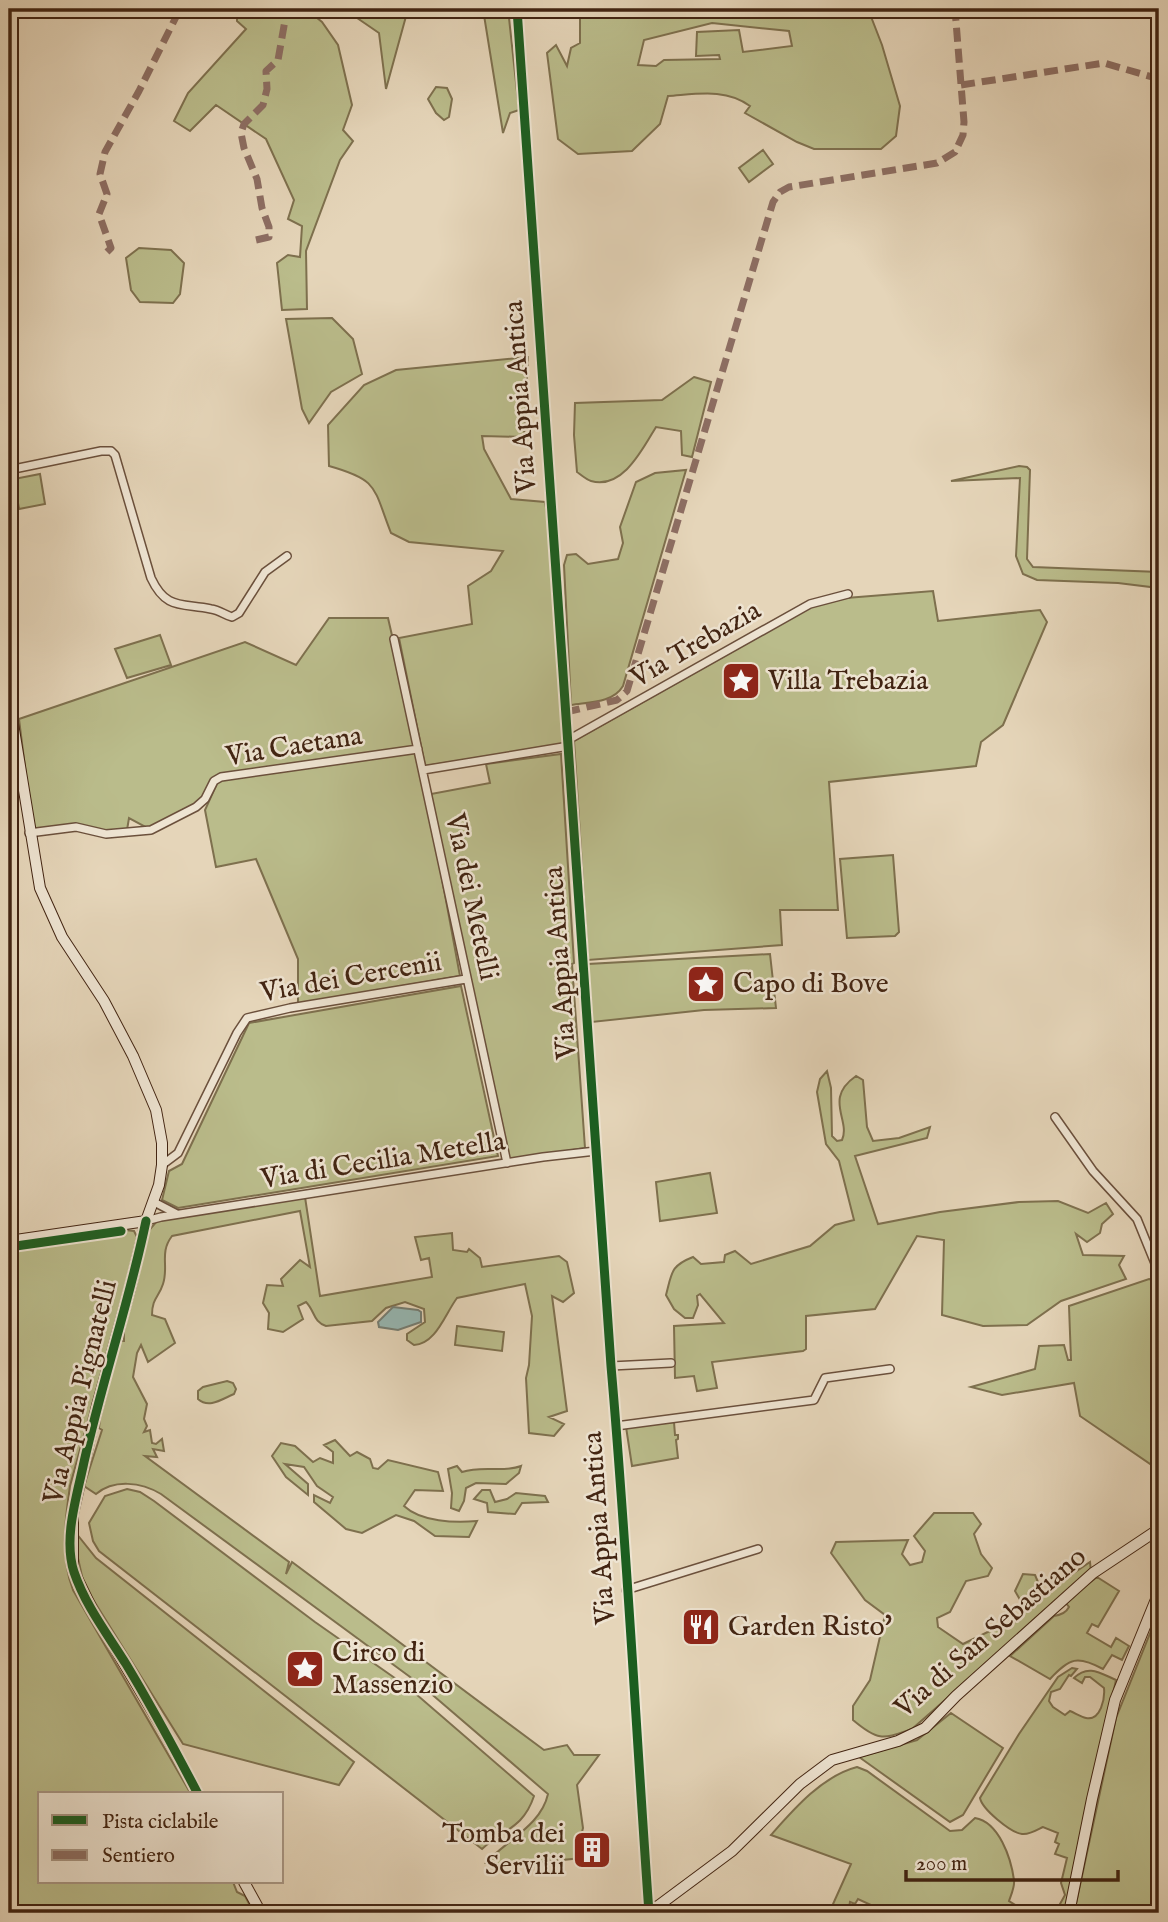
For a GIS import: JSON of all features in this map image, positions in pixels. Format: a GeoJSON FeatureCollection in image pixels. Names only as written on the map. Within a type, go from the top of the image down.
{"type":"FeatureCollection","features":[{"type":"Feature","properties":{"kind":"main road","name":"Via Appia Pignatelli"},"geometry":{"type":"LineString","coordinates":[[9,699],[29,833],[40,888],[48,911],[104,1001],[133,1056],[154,1104],[161,1129],[162,1165],[154,1202],[146,1221],[97,1406],[73,1514],[72,1560],[80,1586],[94,1613],[163,1728],[197,1792]]}},
{"type":"Feature","properties":{"kind":"main road"},"geometry":{"type":"LineString","coordinates":[[9,1241],[146,1221]]}},
{"type":"Feature","properties":{"kind":"main road","name":"Via di San Sebastiano"},"geometry":{"type":"LineString","coordinates":[[649,1911],[732,1851],[800,1784],[832,1759],[898,1741],[925,1728],[956,1696],[1093,1573],[1159,1529]]}},
{"type":"Feature","properties":{"kind":"main road"},"geometry":{"type":"LineString","coordinates":[[1069,1913],[1115,1700],[1159,1592]]}},
{"type":"Feature","properties":{"kind":"main road"},"geometry":{"type":"LineString","coordinates":[[245,1884],[261,1913]]}},
{"type":"Feature","properties":{"kind":"street","name":"Via Appia Antica"},"geometry":{"type":"LineString","coordinates":[[517,9],[649,1911]]}},
{"type":"Feature","properties":{"kind":"street"},"geometry":{"type":"LineString","coordinates":[[9,470],[111,451],[115,455],[151,578],[160,595],[172,604],[216,610],[232,617],[239,613],[265,572],[287,556]]}},
{"type":"Feature","properties":{"kind":"street","name":"Via Trebazia"},"geometry":{"type":"LineString","coordinates":[[568,743],[810,604],[848,594]]}},
{"type":"Feature","properties":{"kind":"street","name":"Via dei Metelli"},"geometry":{"type":"LineString","coordinates":[[394,639],[507,1163]]}},
{"type":"Feature","properties":{"kind":"street"},"geometry":{"type":"LineString","coordinates":[[423,769],[568,743]]}},
{"type":"Feature","properties":{"kind":"street","name":"Via Caetana"},"geometry":{"type":"LineString","coordinates":[[29,833],[76,827],[106,834],[147,831],[197,807],[205,799],[214,781],[221,776],[418,749]]}},
{"type":"Feature","properties":{"kind":"street","name":"Via dei Cercenii"},"geometry":{"type":"LineString","coordinates":[[162,1165],[178,1153],[247,1018],[290,1008],[466,979]]}},
{"type":"Feature","properties":{"kind":"street"},"geometry":{"type":"LineString","coordinates":[[1055,1117],[1093,1171],[1137,1219],[1159,1273]]}},
{"type":"Feature","properties":{"kind":"street","name":"Via di Cecilia Metella"},"geometry":{"type":"LineString","coordinates":[[146,1221],[596,1151]]}},
{"type":"Feature","properties":{"kind":"street"},"geometry":{"type":"LineString","coordinates":[[154,1202],[178,1214]]}},
{"type":"Feature","properties":{"kind":"street"},"geometry":{"type":"LineString","coordinates":[[611,1366],[671,1363]]}},
{"type":"Feature","properties":{"kind":"street"},"geometry":{"type":"LineString","coordinates":[[616,1426],[814,1400],[825,1378],[890,1369]]}},
{"type":"Feature","properties":{"kind":"street"},"geometry":{"type":"LineString","coordinates":[[626,1590],[758,1549]]}},
{"type":"Feature","properties":{"kind":"green space"},"geometry":{"type":"Polygon","coordinates":[[[237,9],[306,9],[322,22],[338,45],[352,105],[343,130],[353,141],[340,160],[306,251],[307,309],[282,310],[277,263],[288,255],[300,257],[302,226],[288,219],[294,200],[266,139],[216,105],[190,131],[174,121],[188,93],[246,29],[237,21],[237,9]]]}},
{"type":"Feature","properties":{"kind":"green space"},"geometry":{"type":"Polygon","coordinates":[[[344,9],[408,9],[386,89],[379,33],[344,9]]]}},
{"type":"Feature","properties":{"kind":"green space"},"geometry":{"type":"Polygon","coordinates":[[[483,9],[508,9],[519,110],[510,113],[503,133],[483,9]]]}},
{"type":"Feature","properties":{"kind":"green space"},"geometry":{"type":"Polygon","coordinates":[[[563,9],[868,9],[900,106],[896,136],[881,149],[814,149],[745,113],[750,106],[741,100],[721,94],[700,94],[668,96],[660,124],[632,151],[578,154],[558,139],[547,53],[556,45],[567,66],[571,48],[580,43],[580,17],[563,9]],[[712,23],[644,40],[638,65],[656,66],[664,60],[720,59],[719,55],[696,56],[697,32],[739,30],[743,52],[792,46],[789,31],[712,23]]]}},
{"type":"Feature","properties":{"kind":"green space"},"geometry":{"type":"Polygon","coordinates":[[[436,87],[447,88],[452,99],[449,117],[444,120],[436,113],[428,99],[436,87]]]}},
{"type":"Feature","properties":{"kind":"green space"},"geometry":{"type":"Polygon","coordinates":[[[763,150],[773,164],[749,182],[739,168],[763,150]]]}},
{"type":"Feature","properties":{"kind":"green space"},"geometry":{"type":"Polygon","coordinates":[[[139,248],[171,250],[184,263],[180,294],[173,303],[140,302],[131,290],[126,258],[139,248]]]}},
{"type":"Feature","properties":{"kind":"green space"},"geometry":{"type":"Polygon","coordinates":[[[332,318],[353,339],[362,374],[331,392],[309,423],[302,409],[286,319],[332,318]]]}},
{"type":"Feature","properties":{"kind":"green space"},"geometry":{"type":"Polygon","coordinates":[[[528,357],[524,437],[482,436],[484,449],[511,499],[545,502],[550,531],[565,744],[425,766],[399,638],[472,624],[468,586],[491,571],[503,551],[409,542],[391,533],[377,495],[366,481],[329,466],[328,425],[364,385],[396,370],[528,357]]]}},
{"type":"Feature","properties":{"kind":"green space"},"geometry":{"type":"Polygon","coordinates":[[[694,377],[711,382],[692,457],[682,455],[681,431],[656,427],[631,465],[613,479],[591,481],[577,472],[575,403],[662,400],[694,377]]]}},
{"type":"Feature","properties":{"kind":"green space"},"geometry":{"type":"Polygon","coordinates":[[[1019,466],[1030,470],[1027,559],[1033,567],[1159,572],[1159,588],[1118,583],[1037,580],[1023,574],[1016,556],[1020,478],[951,481],[1019,466]]]}},
{"type":"Feature","properties":{"kind":"green space"},"geometry":{"type":"Polygon","coordinates":[[[686,470],[623,686],[619,692],[607,699],[571,705],[564,565],[567,555],[576,554],[588,564],[618,559],[623,543],[620,527],[636,482],[655,473],[686,470]]]}},
{"type":"Feature","properties":{"kind":"green space"},"geometry":{"type":"Polygon","coordinates":[[[40,474],[45,504],[19,509],[14,479],[40,474]]]}},
{"type":"Feature","properties":{"kind":"green space"},"geometry":{"type":"Polygon","coordinates":[[[933,591],[938,621],[1040,610],[1047,622],[1003,725],[981,742],[976,766],[829,782],[838,910],[780,910],[782,945],[588,960],[574,741],[811,607],[846,598],[933,591]]]}},
{"type":"Feature","properties":{"kind":"green space"},"geometry":{"type":"Polygon","coordinates":[[[329,618],[388,618],[418,749],[460,976],[298,1004],[298,959],[256,859],[216,867],[205,810],[219,779],[189,810],[151,830],[129,818],[127,830],[100,832],[82,825],[33,831],[19,719],[245,642],[296,665],[329,618]]]}},
{"type":"Feature","properties":{"kind":"green space"},"geometry":{"type":"Polygon","coordinates":[[[160,635],[171,665],[127,678],[115,649],[160,635]]]}},
{"type":"Feature","properties":{"kind":"green space"},"geometry":{"type":"Polygon","coordinates":[[[561,754],[585,1148],[508,1160],[431,794],[490,783],[486,764],[561,754]]]}},
{"type":"Feature","properties":{"kind":"green space"},"geometry":{"type":"Polygon","coordinates":[[[893,855],[899,932],[895,936],[847,938],[840,859],[893,855]]]}},
{"type":"Feature","properties":{"kind":"green space"},"geometry":{"type":"Polygon","coordinates":[[[770,954],[776,1008],[704,1010],[592,1022],[588,964],[770,954]]]}},
{"type":"Feature","properties":{"kind":"green space"},"geometry":{"type":"Polygon","coordinates":[[[461,986],[498,1156],[178,1208],[162,1200],[169,1171],[182,1164],[249,1023],[461,986]]]}},
{"type":"Feature","properties":{"kind":"green space"},"geometry":{"type":"Polygon","coordinates":[[[827,1071],[831,1088],[832,1136],[837,1141],[842,1140],[844,1132],[839,1101],[841,1093],[856,1076],[863,1080],[867,1127],[873,1141],[899,1138],[930,1127],[927,1138],[855,1156],[878,1224],[940,1212],[1019,1202],[1058,1201],[1088,1213],[1106,1203],[1113,1214],[1102,1224],[1100,1233],[1087,1242],[1076,1234],[1083,1255],[1124,1256],[1119,1265],[1126,1279],[1061,1301],[1027,1325],[983,1326],[942,1315],[944,1240],[917,1236],[875,1309],[806,1316],[806,1349],[803,1351],[712,1362],[717,1388],[697,1391],[694,1376],[675,1378],[674,1326],[724,1323],[700,1294],[697,1296],[698,1305],[693,1318],[685,1318],[674,1309],[666,1295],[676,1267],[693,1257],[701,1264],[724,1262],[725,1255],[735,1251],[751,1264],[810,1246],[835,1225],[854,1220],[839,1161],[826,1144],[817,1092],[820,1079],[827,1071]]]}},
{"type":"Feature","properties":{"kind":"green space"},"geometry":{"type":"Polygon","coordinates":[[[710,1173],[717,1213],[660,1221],[656,1182],[710,1173]]]}},
{"type":"Feature","properties":{"kind":"green space"},"geometry":{"type":"Polygon","coordinates":[[[305,1197],[320,1296],[432,1277],[429,1258],[421,1260],[415,1237],[452,1233],[453,1250],[467,1252],[469,1249],[480,1258],[482,1267],[559,1256],[567,1262],[574,1293],[563,1302],[552,1296],[567,1411],[549,1417],[564,1424],[554,1436],[529,1433],[526,1378],[532,1316],[525,1284],[457,1298],[434,1334],[422,1343],[414,1345],[407,1340],[407,1334],[425,1322],[424,1309],[405,1302],[386,1308],[372,1321],[326,1326],[316,1319],[306,1302],[298,1306],[303,1319],[283,1332],[268,1329],[269,1313],[263,1303],[267,1285],[283,1286],[281,1279],[300,1260],[310,1267],[300,1211],[172,1236],[168,1242],[163,1284],[154,1301],[152,1315],[165,1319],[175,1343],[148,1362],[141,1345],[133,1377],[147,1404],[144,1419],[147,1426],[144,1432],[150,1430],[152,1443],[156,1444],[162,1439],[164,1451],[153,1449],[157,1457],[145,1456],[289,1562],[286,1574],[292,1562],[544,1750],[567,1745],[574,1755],[599,1755],[577,1785],[583,1828],[580,1840],[582,1858],[501,1866],[486,1863],[530,1824],[544,1805],[548,1794],[421,1685],[161,1494],[145,1487],[119,1484],[96,1494],[84,1486],[102,1430],[99,1428],[100,1419],[120,1341],[124,1341],[145,1235],[157,1221],[305,1197]]]}},
{"type":"Feature","properties":{"kind":"green space"},"geometry":{"type":"Polygon","coordinates":[[[125,1230],[134,1231],[138,1239],[70,1486],[65,1525],[66,1564],[73,1590],[190,1792],[38,1792],[38,1884],[234,1884],[237,1892],[245,1896],[254,1913],[9,1913],[9,1250],[119,1235],[125,1230]]]}},
{"type":"Feature","properties":{"kind":"green space"},"geometry":{"type":"Polygon","coordinates":[[[1149,1279],[1155,1281],[1159,1288],[1159,1470],[1080,1416],[1074,1383],[1002,1395],[971,1387],[1035,1369],[1039,1346],[1064,1345],[1068,1360],[1071,1360],[1069,1306],[1149,1279]]]}},
{"type":"Feature","properties":{"kind":"green space"},"geometry":{"type":"Polygon","coordinates":[[[457,1326],[504,1332],[502,1351],[455,1345],[457,1326]]]}},
{"type":"Feature","properties":{"kind":"green space"},"geometry":{"type":"Polygon","coordinates":[[[227,1381],[233,1383],[236,1389],[234,1394],[211,1403],[198,1399],[198,1391],[203,1387],[227,1381]]]}},
{"type":"Feature","properties":{"kind":"green space"},"geometry":{"type":"Polygon","coordinates":[[[674,1422],[675,1435],[678,1435],[678,1458],[632,1466],[626,1427],[674,1422]]]}},
{"type":"Feature","properties":{"kind":"green space"},"geometry":{"type":"Polygon","coordinates":[[[335,1440],[350,1456],[357,1452],[370,1459],[373,1468],[378,1469],[388,1460],[438,1472],[443,1491],[415,1490],[404,1506],[429,1518],[477,1521],[469,1537],[435,1536],[414,1521],[396,1515],[362,1533],[346,1529],[314,1502],[314,1495],[330,1503],[333,1497],[317,1486],[304,1467],[285,1464],[308,1484],[308,1495],[286,1477],[272,1456],[281,1443],[295,1446],[313,1462],[320,1458],[333,1463],[333,1452],[324,1445],[335,1440]]]}},
{"type":"Feature","properties":{"kind":"green space"},"geometry":{"type":"Polygon","coordinates":[[[457,1466],[462,1472],[521,1466],[519,1473],[506,1484],[476,1483],[466,1488],[459,1511],[451,1508],[452,1493],[448,1469],[457,1466]]]}},
{"type":"Feature","properties":{"kind":"green space"},"geometry":{"type":"Polygon","coordinates":[[[127,1489],[140,1492],[154,1501],[315,1622],[409,1688],[534,1796],[524,1815],[482,1849],[99,1551],[93,1541],[89,1523],[105,1496],[127,1489]]]}},
{"type":"Feature","properties":{"kind":"green space"},"geometry":{"type":"Polygon","coordinates":[[[482,1490],[490,1490],[495,1502],[516,1493],[545,1496],[548,1502],[522,1503],[515,1514],[488,1512],[487,1503],[474,1499],[482,1490]]]}},
{"type":"Feature","properties":{"kind":"green space"},"geometry":{"type":"Polygon","coordinates":[[[934,1513],[973,1513],[981,1524],[974,1534],[981,1554],[992,1568],[988,1576],[966,1581],[950,1612],[937,1618],[938,1627],[963,1644],[1000,1626],[1013,1624],[1026,1610],[1015,1591],[1023,1574],[1035,1575],[1043,1594],[1090,1562],[1091,1572],[912,1729],[894,1735],[875,1735],[853,1720],[853,1706],[870,1680],[885,1615],[865,1600],[831,1553],[836,1542],[908,1540],[902,1554],[910,1565],[922,1562],[925,1551],[914,1536],[934,1513]]]}},
{"type":"Feature","properties":{"kind":"green space"},"geometry":{"type":"Polygon","coordinates":[[[76,1533],[96,1558],[354,1762],[339,1785],[183,1744],[84,1585],[77,1554],[76,1533]]]}},
{"type":"Feature","properties":{"kind":"green space"},"geometry":{"type":"Polygon","coordinates":[[[1097,1577],[1119,1591],[1098,1627],[1092,1624],[1087,1633],[1111,1647],[1116,1638],[1129,1646],[1122,1660],[1112,1655],[1103,1669],[1080,1660],[1074,1661],[1050,1679],[1010,1656],[1054,1616],[1066,1611],[1069,1607],[1065,1602],[1097,1577]]]}},
{"type":"Feature","properties":{"kind":"green space"},"geometry":{"type":"Polygon","coordinates":[[[1159,1611],[1159,1913],[1074,1913],[1116,1718],[1159,1611]]]}},
{"type":"Feature","properties":{"kind":"green space"},"geometry":{"type":"Polygon","coordinates":[[[1072,1668],[1077,1669],[1069,1675],[1060,1689],[1051,1692],[1049,1701],[1065,1715],[1070,1711],[1091,1718],[1101,1708],[1104,1688],[1090,1677],[1085,1677],[1082,1683],[1074,1678],[1079,1674],[1094,1671],[1116,1680],[1066,1913],[1055,1913],[1065,1895],[1061,1883],[1067,1858],[1055,1854],[1059,1844],[1055,1842],[1058,1833],[1043,1827],[1027,1834],[1017,1833],[991,1814],[980,1798],[1058,1677],[1072,1668]]]}},
{"type":"Feature","properties":{"kind":"green space"},"geometry":{"type":"Polygon","coordinates":[[[951,1713],[1003,1748],[963,1815],[950,1822],[859,1757],[917,1740],[951,1713]]]}},
{"type":"Feature","properties":{"kind":"green space"},"geometry":{"type":"Polygon","coordinates":[[[857,1767],[867,1771],[950,1831],[962,1830],[975,1818],[991,1826],[1007,1852],[1012,1871],[1014,1885],[1009,1901],[1028,1913],[876,1913],[869,1909],[871,1905],[858,1899],[855,1904],[850,1902],[848,1913],[829,1913],[851,1864],[771,1835],[820,1786],[844,1771],[857,1767]]]}},
{"type":"Feature","properties":{"kind":"water"},"geometry":{"type":"Polygon","coordinates":[[[393,1307],[418,1310],[421,1312],[421,1322],[398,1330],[379,1327],[378,1322],[393,1307]]]}},
{"type":"Feature","properties":{"kind":"marked path"},"geometry":{"type":"LineString","coordinates":[[107,252],[111,248],[99,214],[107,194],[100,174],[105,152],[180,9]]}},
{"type":"Feature","properties":{"kind":"marked path"},"geometry":{"type":"LineString","coordinates":[[256,240],[269,237],[269,227],[262,208],[257,179],[241,133],[244,124],[263,105],[267,89],[266,71],[278,60],[287,9]]}},
{"type":"Feature","properties":{"kind":"marked path"},"geometry":{"type":"LineString","coordinates":[[566,712],[617,700],[627,691],[773,202],[780,192],[789,187],[937,163],[955,152],[963,135],[964,122],[955,9]]}},
{"type":"Feature","properties":{"kind":"marked path"},"geometry":{"type":"LineString","coordinates":[[961,85],[1104,63],[1159,79]]}},
{"type":"Feature","properties":{"kind":"cycle path"},"geometry":{"type":"LineString","coordinates":[[517,9],[649,1913]]}},
{"type":"Feature","properties":{"kind":"cycle path"},"geometry":{"type":"LineString","coordinates":[[146,1221],[78,1489],[70,1531],[71,1559],[74,1572],[91,1608],[145,1696],[197,1792]]}},
{"type":"Feature","properties":{"kind":"cycle path"},"geometry":{"type":"LineString","coordinates":[[9,1247],[121,1231]]}},
{"type":"Feature","properties":{"kind":"place","name":"Villa Trebazia"},"geometry":{"type":"Point","coordinates":[741,681]}},
{"type":"Feature","properties":{"kind":"place","name":"Capo di Bove"},"geometry":{"type":"Point","coordinates":[706,984]}},
{"type":"Feature","properties":{"kind":"place","name":"Garden Risto'"},"geometry":{"type":"Point","coordinates":[701,1627]}},
{"type":"Feature","properties":{"kind":"place","name":"Circo di Massenzio"},"geometry":{"type":"Point","coordinates":[305,1669]}},
{"type":"Feature","properties":{"kind":"place","name":"Tomba dei Servilii"},"geometry":{"type":"Point","coordinates":[592,1850]}}]}
